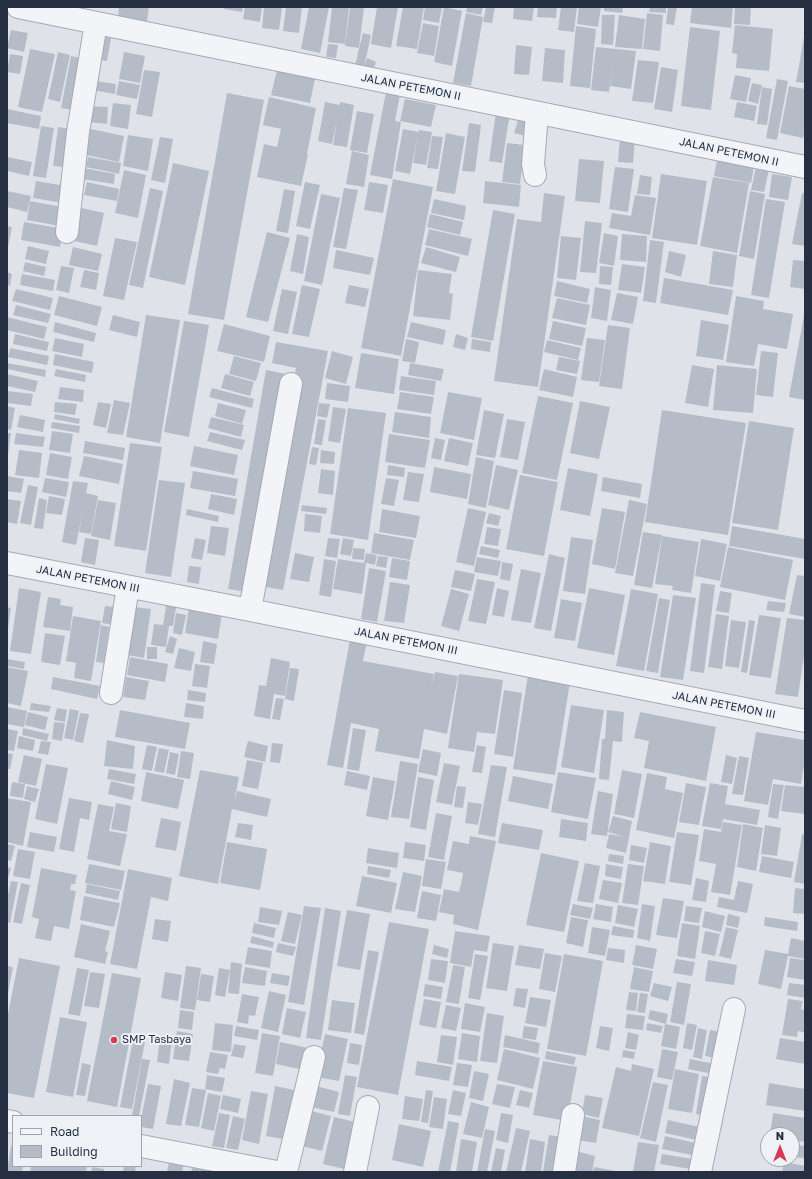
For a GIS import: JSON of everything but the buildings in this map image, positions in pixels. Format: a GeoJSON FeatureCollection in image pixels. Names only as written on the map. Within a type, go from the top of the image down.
{"type":"FeatureCollection","features":[{"type":"Feature","properties":{"kind":"street","name":"JALAN PETEMON II"},"geometry":{"type":"LineString","coordinates":[[18,7],[805,167]]}},
{"type":"Feature","properties":{"kind":"street"},"geometry":{"type":"LineString","coordinates":[[67,232],[78,132],[96,23]]}},
{"type":"Feature","properties":{"kind":"street"},"geometry":{"type":"LineString","coordinates":[[535,175],[533,164],[537,113]]}},
{"type":"Feature","properties":{"kind":"street"},"geometry":{"type":"LineString","coordinates":[[250,610],[291,384]]}},
{"type":"Feature","properties":{"kind":"street","name":"JALAN PETEMON III"},"geometry":{"type":"LineString","coordinates":[[7,563],[805,721]]}},
{"type":"Feature","properties":{"kind":"street"},"geometry":{"type":"LineString","coordinates":[[111,693],[128,587]]}},
{"type":"Feature","properties":{"kind":"street"},"geometry":{"type":"LineString","coordinates":[[700,1172],[734,1009]]}},
{"type":"Feature","properties":{"kind":"street"},"geometry":{"type":"LineString","coordinates":[[286,1172],[314,1057]]}},
{"type":"Feature","properties":{"kind":"street"},"geometry":{"type":"LineString","coordinates":[[354,1172],[368,1107]]}},
{"type":"Feature","properties":{"kind":"street"},"geometry":{"type":"LineString","coordinates":[[564,1172],[573,1115]]}},
{"type":"Feature","properties":{"kind":"street"},"geometry":{"type":"LineString","coordinates":[[142,1146],[277,1172]]}},
{"type":"Feature","properties":{"kind":"place","name":"SMP Tasbaya"},"geometry":{"type":"Point","coordinates":[114,1040]}}]}
